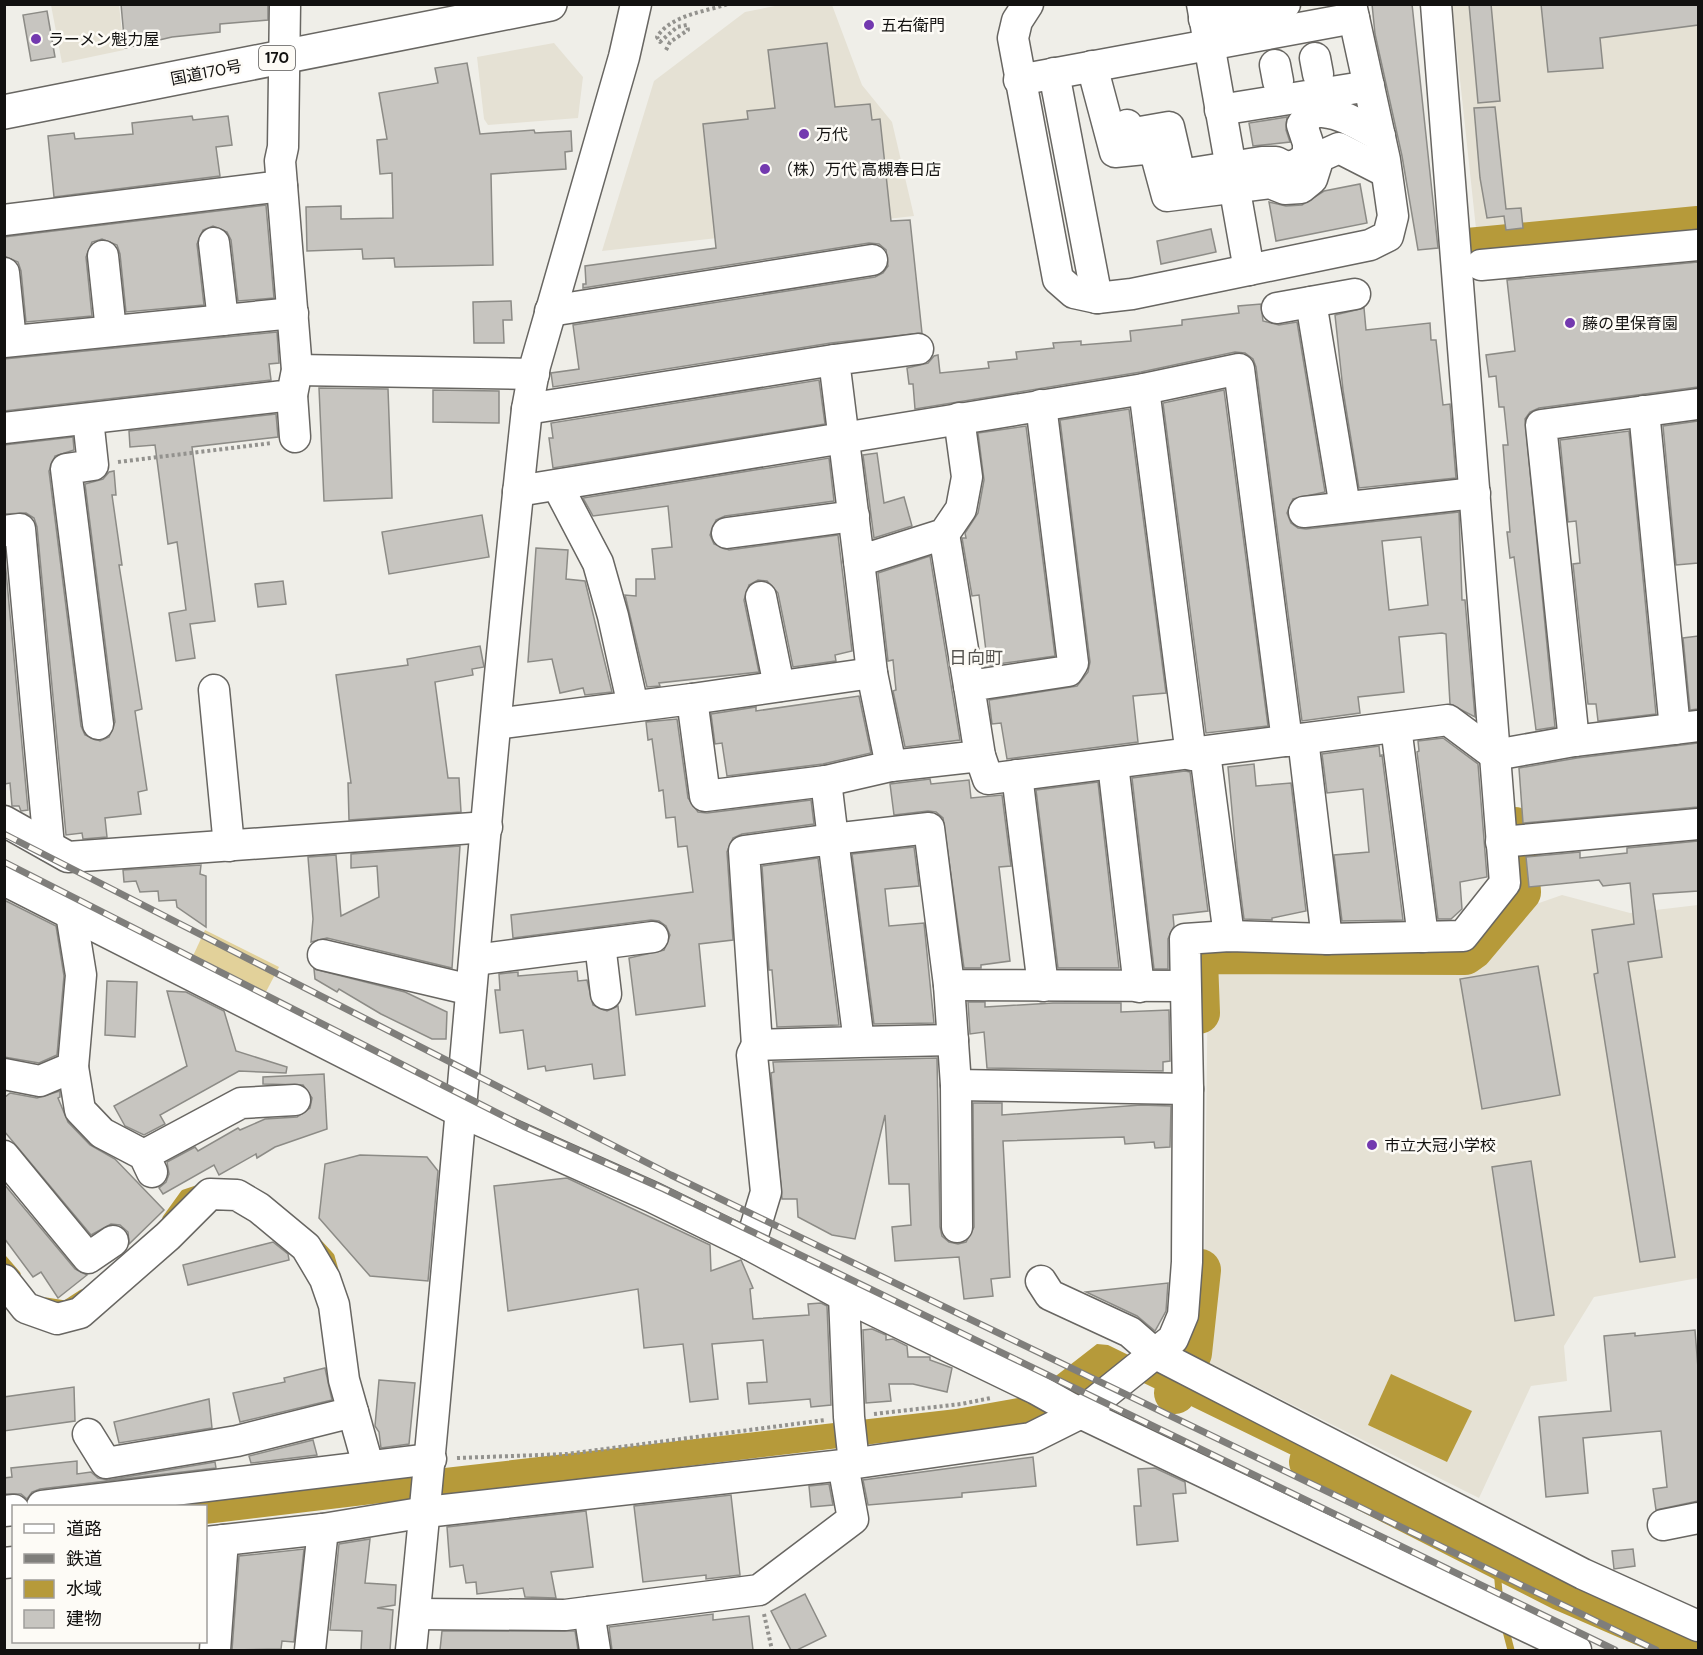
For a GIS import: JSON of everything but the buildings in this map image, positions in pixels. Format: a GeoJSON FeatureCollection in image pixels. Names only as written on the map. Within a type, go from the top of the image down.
{"type":"FeatureCollection","features":[{"type":"Feature","properties":{"kind":"highway","name":"国道170号"},"geometry":{"type":"LineString","coordinates":[[4,112],[284,57],[468,13],[550,4]]}},
{"type":"Feature","properties":{"kind":"street"},"geometry":{"type":"LineString","coordinates":[[285,4],[282,186],[293,313],[295,436]]}},
{"type":"Feature","properties":{"kind":"street"},"geometry":{"type":"LineString","coordinates":[[411,1650],[431,1460],[459,1111],[527,409],[550,311],[597,154],[636,4]]}},
{"type":"Feature","properties":{"kind":"street"},"geometry":{"type":"LineString","coordinates":[[1028,4],[1017,21],[1013,38],[1019,80],[1058,279],[1074,293],[1097,298],[1370,245],[1388,236],[1393,216],[1380,136],[1353,11],[1205,23]]}},
{"type":"Feature","properties":{"kind":"street"},"geometry":{"type":"LineString","coordinates":[[1019,80],[1102,64],[1205,23],[1285,4]]}},
{"type":"Feature","properties":{"kind":"street"},"geometry":{"type":"LineString","coordinates":[[215,1650],[214,1541],[323,1529],[426,1512],[849,1464],[1031,1438],[1075,1411],[1173,1339],[1183,1315],[1187,1262],[1188,1089],[1185,939],[1228,936],[1327,939],[1463,936],[1505,883],[1511,841],[1504,754],[1475,492],[1436,4]]}},
{"type":"Feature","properties":{"kind":"street"},"geometry":{"type":"LineString","coordinates":[[1205,23],[1249,270]]}},
{"type":"Feature","properties":{"kind":"street"},"geometry":{"type":"LineString","coordinates":[[1102,64],[1115,152],[1154,148],[1167,196],[1232,177],[1262,162],[1276,162],[1286,167],[1296,165],[1308,157],[1308,143],[1302,125],[1312,112],[1328,111],[1342,115],[1380,136]]}},
{"type":"Feature","properties":{"kind":"street"},"geometry":{"type":"LineString","coordinates":[[1218,100],[1276,73],[1317,66],[1367,76]]}},
{"type":"Feature","properties":{"kind":"street"},"geometry":{"type":"LineString","coordinates":[[1054,73],[1097,298]]}},
{"type":"Feature","properties":{"kind":"street"},"geometry":{"type":"LineString","coordinates":[[1218,100],[1367,76]]}},
{"type":"Feature","properties":{"kind":"street"},"geometry":{"type":"LineString","coordinates":[[1232,177],[1270,183],[1285,189],[1301,188],[1312,179],[1319,157],[1339,148],[1386,172]]}},
{"type":"Feature","properties":{"kind":"street"},"geometry":{"type":"LineString","coordinates":[[4,220],[282,186]]}},
{"type":"Feature","properties":{"kind":"street"},"geometry":{"type":"LineString","coordinates":[[214,243],[223,320]]}},
{"type":"Feature","properties":{"kind":"street"},"geometry":{"type":"LineString","coordinates":[[1481,265],[1698,245]]}},
{"type":"Feature","properties":{"kind":"street"},"geometry":{"type":"LineString","coordinates":[[103,256],[111,331]]}},
{"type":"Feature","properties":{"kind":"street"},"geometry":{"type":"LineString","coordinates":[[550,311],[872,260]]}},
{"type":"Feature","properties":{"kind":"street"},"geometry":{"type":"LineString","coordinates":[[4,273],[8,341],[293,313]]}},
{"type":"Feature","properties":{"kind":"street"},"geometry":{"type":"LineString","coordinates":[[1277,308],[1355,294]]}},
{"type":"Feature","properties":{"kind":"street"},"geometry":{"type":"LineString","coordinates":[[1311,302],[1345,507]]}},
{"type":"Feature","properties":{"kind":"street"},"geometry":{"type":"LineString","coordinates":[[527,409],[834,360],[918,349]]}},
{"type":"Feature","properties":{"kind":"street"},"geometry":{"type":"LineString","coordinates":[[834,360],[872,673],[891,766]]}},
{"type":"Feature","properties":{"kind":"street"},"geometry":{"type":"LineString","coordinates":[[518,491],[1144,389],[1239,369],[1327,939]]}},
{"type":"Feature","properties":{"kind":"street"},"geometry":{"type":"LineString","coordinates":[[4,428],[88,419],[294,383],[534,374]]}},
{"type":"Feature","properties":{"kind":"street"},"geometry":{"type":"LineString","coordinates":[[1144,389],[1198,754],[1228,936]]}},
{"type":"Feature","properties":{"kind":"street"},"geometry":{"type":"LineString","coordinates":[[1574,741],[1541,425],[1698,404]]}},
{"type":"Feature","properties":{"kind":"street"},"geometry":{"type":"LineString","coordinates":[[969,686],[1068,671],[1073,663],[1041,405]]}},
{"type":"Feature","properties":{"kind":"street"},"geometry":{"type":"LineString","coordinates":[[944,534],[980,756],[988,779],[1198,754],[1448,720],[1504,754],[1574,741],[1687,728],[1644,411]]}},
{"type":"Feature","properties":{"kind":"street"},"geometry":{"type":"LineString","coordinates":[[860,561],[944,534],[961,509],[967,477],[959,418]]}},
{"type":"Feature","properties":{"kind":"street"},"geometry":{"type":"LineString","coordinates":[[88,419],[93,465],[66,469],[98,724]]}},
{"type":"Feature","properties":{"kind":"street"},"geometry":{"type":"LineString","coordinates":[[557,485],[598,563],[613,616],[633,706]]}},
{"type":"Feature","properties":{"kind":"street"},"geometry":{"type":"LineString","coordinates":[[1304,512],[1475,492]]}},
{"type":"Feature","properties":{"kind":"street"},"geometry":{"type":"LineString","coordinates":[[728,533],[854,516]]}},
{"type":"Feature","properties":{"kind":"street"},"geometry":{"type":"LineString","coordinates":[[4,531],[20,529],[49,846]]}},
{"type":"Feature","properties":{"kind":"street"},"geometry":{"type":"LineString","coordinates":[[760,597],[779,686]]}},
{"type":"Feature","properties":{"kind":"street"},"geometry":{"type":"LineString","coordinates":[[496,724],[872,673]]}},
{"type":"Feature","properties":{"kind":"street"},"geometry":{"type":"LineString","coordinates":[[214,690],[229,846]]}},
{"type":"Feature","properties":{"kind":"street"},"geometry":{"type":"LineString","coordinates":[[692,699],[705,796],[826,781],[891,766],[980,756]]}},
{"type":"Feature","properties":{"kind":"street"},"geometry":{"type":"LineString","coordinates":[[1396,726],[1423,937]]}},
{"type":"Feature","properties":{"kind":"street"},"geometry":{"type":"LineString","coordinates":[[1113,764],[1139,987]]}},
{"type":"Feature","properties":{"kind":"street"},"geometry":{"type":"LineString","coordinates":[[1017,775],[1043,986]]}},
{"type":"Feature","properties":{"kind":"street"},"geometry":{"type":"LineString","coordinates":[[826,781],[859,1042]]}},
{"type":"Feature","properties":{"kind":"street"},"geometry":{"type":"LineString","coordinates":[[4,821],[68,857],[487,827]]}},
{"type":"Feature","properties":{"kind":"street"},"geometry":{"type":"LineString","coordinates":[[1511,841],[1698,824]]}},
{"type":"Feature","properties":{"kind":"street"},"geometry":{"type":"LineString","coordinates":[[750,1245],[766,1192],[752,1055],[757,1045],[744,851],[833,838],[929,828],[949,985],[953,1040],[956,1084],[957,1227]]}},
{"type":"Feature","properties":{"kind":"street"},"geometry":{"type":"LineString","coordinates":[[4,880],[459,1111],[652,1197],[750,1245],[844,1296],[1036,1389],[1075,1411],[1576,1650]]}},
{"type":"Feature","properties":{"kind":"street"},"geometry":{"type":"LineString","coordinates":[[71,912],[81,975],[73,1067],[80,1110],[102,1133],[148,1165],[241,1102],[295,1100]]}},
{"type":"Feature","properties":{"kind":"street"},"geometry":{"type":"LineString","coordinates":[[474,960],[653,937]]}},
{"type":"Feature","properties":{"kind":"street"},"geometry":{"type":"LineString","coordinates":[[600,944],[606,994]]}},
{"type":"Feature","properties":{"kind":"street"},"geometry":{"type":"LineString","coordinates":[[323,955],[471,990]]}},
{"type":"Feature","properties":{"kind":"street"},"geometry":{"type":"LineString","coordinates":[[949,985],[1185,986]]}},
{"type":"Feature","properties":{"kind":"street"},"geometry":{"type":"LineString","coordinates":[[757,1045],[953,1040]]}},
{"type":"Feature","properties":{"kind":"street"},"geometry":{"type":"LineString","coordinates":[[4,1074],[40,1081],[73,1067]]}},
{"type":"Feature","properties":{"kind":"street"},"geometry":{"type":"LineString","coordinates":[[956,1084],[1188,1089]]}},
{"type":"Feature","properties":{"kind":"street"},"geometry":{"type":"LineString","coordinates":[[4,1156],[88,1258],[113,1241]]}},
{"type":"Feature","properties":{"kind":"street"},"geometry":{"type":"LineString","coordinates":[[4,1280],[26,1308],[57,1319],[80,1313],[160,1243],[210,1194],[237,1196],[259,1208],[306,1246],[326,1279],[334,1305],[344,1380],[368,1465]]}},
{"type":"Feature","properties":{"kind":"street"},"geometry":{"type":"LineString","coordinates":[[1041,1281],[1050,1295],[1130,1332],[1140,1364]]}},
{"type":"Feature","properties":{"kind":"street"},"geometry":{"type":"LineString","coordinates":[[415,1614],[565,1615],[759,1590],[854,1519],[849,1464],[844,1296]]}},
{"type":"Feature","properties":{"kind":"street"},"geometry":{"type":"LineString","coordinates":[[1140,1364],[1185,1368],[1583,1574],[1698,1626]]}},
{"type":"Feature","properties":{"kind":"street"},"geometry":{"type":"LineString","coordinates":[[88,1434],[106,1463],[237,1441],[353,1412]]}},
{"type":"Feature","properties":{"kind":"street"},"geometry":{"type":"LineString","coordinates":[[50,1505],[368,1465],[431,1460]]}},
{"type":"Feature","properties":{"kind":"street"},"geometry":{"type":"LineString","coordinates":[[1663,1525],[1698,1518]]}},
{"type":"Feature","properties":{"kind":"street"},"geometry":{"type":"LineString","coordinates":[[310,1650],[323,1529]]}},
{"type":"Feature","properties":{"kind":"street"},"geometry":{"type":"LineString","coordinates":[[590,1612],[595,1650]]}},
{"type":"Feature","properties":{"kind":"path"},"geometry":{"type":"LineString","coordinates":[[666,50],[670,42],[688,30],[687,25],[677,27],[660,42],[657,37],[662,29],[684,17],[728,4]]}},
{"type":"Feature","properties":{"kind":"path"},"geometry":{"type":"LineString","coordinates":[[93,465],[289,441],[295,436]]}},
{"type":"Feature","properties":{"kind":"path"},"geometry":{"type":"LineString","coordinates":[[431,1460],[567,1454],[993,1398]]}},
{"type":"Feature","properties":{"kind":"path"},"geometry":{"type":"LineString","coordinates":[[759,1590],[772,1650]]}},
{"type":"Feature","properties":{"kind":"shaded area"},"geometry":{"type":"Polygon","coordinates":[[[51,5],[119,5],[124,50],[62,63],[51,5]]]}},
{"type":"Feature","properties":{"kind":"shaded area","name":"（株）万代 高槻春日店"},"geometry":{"type":"Polygon","coordinates":[[[780,5],[832,5],[862,85],[892,122],[914,216],[602,251],[654,81],[745,12],[780,5]]]}},
{"type":"Feature","properties":{"kind":"shaded area"},"geometry":{"type":"Polygon","coordinates":[[[1452,5],[1698,5],[1698,220],[1477,238],[1452,5]]]}},
{"type":"Feature","properties":{"kind":"shaded area"},"geometry":{"type":"Polygon","coordinates":[[[554,43],[583,77],[578,118],[488,125],[484,119],[477,57],[554,43]]]}},
{"type":"Feature","properties":{"kind":"shaded area"},"geometry":{"type":"Polygon","coordinates":[[[1562,895],[1630,913],[1698,905],[1698,1278],[1594,1297],[1564,1346],[1567,1381],[1531,1386],[1479,1498],[1211,1364],[1203,1356],[1208,976],[1217,963],[1469,965],[1519,910],[1562,895]]]}},
{"type":"Feature","properties":{"kind":"shaded area"},"geometry":{"type":"Polygon","coordinates":[[[205,930],[279,967],[258,1007],[186,971],[205,930]]]}},
{"type":"Feature","properties":{"kind":"water"},"geometry":{"type":"Polygon","coordinates":[[[1097,1344],[1108,1345],[1698,1634],[1698,1650],[1675,1642],[1117,1370],[1061,1409],[1022,1426],[207,1524],[207,1505],[123,1505],[956,1409],[1030,1396],[1097,1344]]]}},
{"type":"Feature","properties":{"kind":"water"},"geometry":{"type":"Polygon","coordinates":[[[1391,1374],[1472,1411],[1447,1462],[1368,1425],[1391,1374]]]}},
{"type":"Feature","properties":{"kind":"waterway"},"geometry":{"type":"LineString","coordinates":[[1468,249],[1698,227]]}},
{"type":"Feature","properties":{"kind":"waterway"},"geometry":{"type":"LineString","coordinates":[[1199,1013],[1197,960],[1205,953],[1465,954],[1472,949],[1520,892],[1515,828]]}},
{"type":"Feature","properties":{"kind":"waterway"},"geometry":{"type":"LineString","coordinates":[[166,1218],[184,1193],[199,1188]]}},
{"type":"Feature","properties":{"kind":"waterway"},"geometry":{"type":"LineString","coordinates":[[320,1244],[331,1256],[335,1270]]}},
{"type":"Feature","properties":{"kind":"waterway"},"geometry":{"type":"LineString","coordinates":[[4,1259],[17,1274]]}},
{"type":"Feature","properties":{"kind":"waterway"},"geometry":{"type":"LineString","coordinates":[[1175,1393],[1191,1353],[1200,1270]]}},
{"type":"Feature","properties":{"kind":"waterway"},"geometry":{"type":"LineString","coordinates":[[46,1301],[65,1304],[82,1293]]}},
{"type":"Feature","properties":{"kind":"waterway"},"geometry":{"type":"LineString","coordinates":[[1310,1462],[1562,1590],[1698,1649]]}},
{"type":"Feature","properties":{"kind":"waterway"},"geometry":{"type":"LineString","coordinates":[[1496,1558],[1500,1604]]}},
{"type":"Feature","properties":{"kind":"waterway"},"geometry":{"type":"LineString","coordinates":[[1505,1627],[1511,1650]]}},
{"type":"Feature","properties":{"kind":"railway"},"geometry":{"type":"LineString","coordinates":[[4,834],[671,1175],[1656,1650]]}},
{"type":"Feature","properties":{"kind":"railway"},"geometry":{"type":"LineString","coordinates":[[4,862],[523,1126],[664,1189],[1615,1650]]}},
{"type":"Feature","properties":{"kind":"place","name":"五右衛門"},"geometry":{"type":"Point","coordinates":[869,25]}},
{"type":"Feature","properties":{"kind":"place","name":"ラーメン魁力屋"},"geometry":{"type":"Point","coordinates":[36,39]}},
{"type":"Feature","properties":{"kind":"place","name":"万代"},"geometry":{"type":"Point","coordinates":[804,134]}},
{"type":"Feature","properties":{"kind":"place","name":"（株）万代 高槻春日店"},"geometry":{"type":"Point","coordinates":[765,169]}},
{"type":"Feature","properties":{"kind":"place","name":"藤の里保育園"},"geometry":{"type":"Point","coordinates":[1570,323]}},
{"type":"Feature","properties":{"kind":"place","name":"市立大冠小学校"},"geometry":{"type":"Point","coordinates":[1372,1145]}},
{"type":"Feature","properties":{"kind":"district","name":"日向町"},"geometry":{"type":"Point","coordinates":[976,658]}}]}
